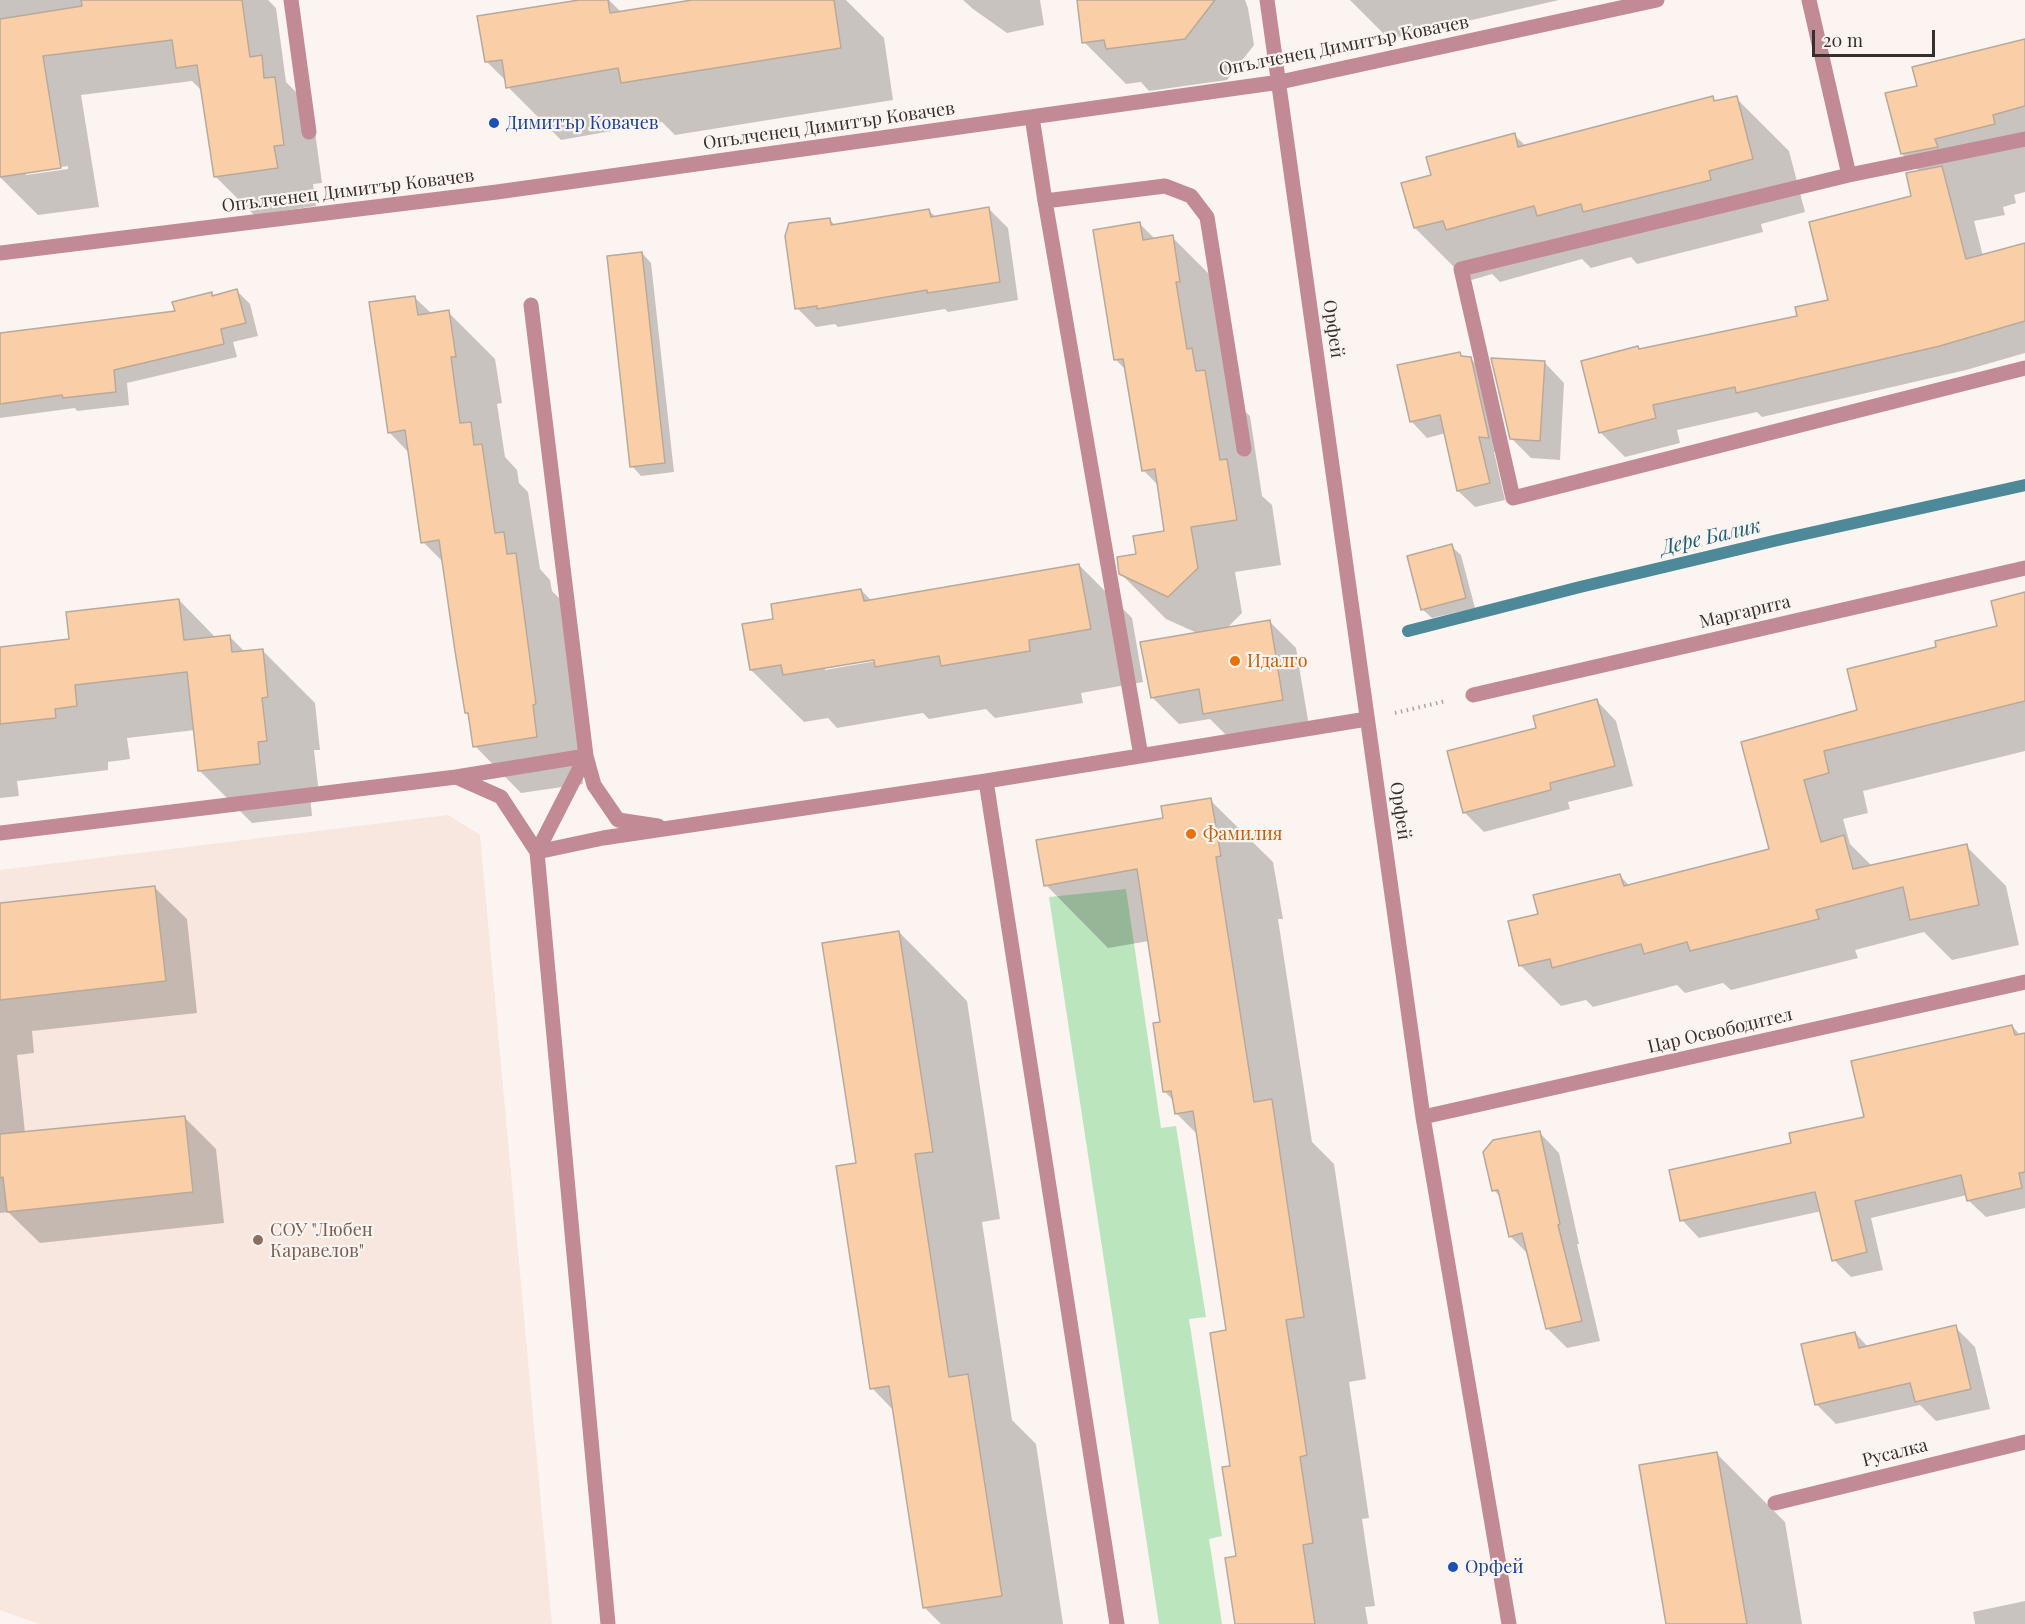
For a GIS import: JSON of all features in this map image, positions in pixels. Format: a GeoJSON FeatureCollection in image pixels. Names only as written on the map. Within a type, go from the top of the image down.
{"type":"FeatureCollection","features":[{"type":"Feature","properties":{"kind":"street"},"geometry":{"type":"LineString","coordinates":[[291,0],[309,132]]}},
{"type":"Feature","properties":{"kind":"street","name":"Орфей"},"geometry":{"type":"LineString","coordinates":[[1267,0],[1423,1117],[1511,1622]]}},
{"type":"Feature","properties":{"kind":"street","name":"Опълченец Димитър Ковачев"},"geometry":{"type":"LineString","coordinates":[[0,253],[497,192],[1280,82],[1658,0]]}},
{"type":"Feature","properties":{"kind":"street"},"geometry":{"type":"LineString","coordinates":[[1809,0],[1849,175]]}},
{"type":"Feature","properties":{"kind":"street"},"geometry":{"type":"LineString","coordinates":[[1032,117],[1141,756]]}},
{"type":"Feature","properties":{"kind":"street"},"geometry":{"type":"LineString","coordinates":[[2025,139],[1849,175],[1461,269],[1513,498],[2025,368]]}},
{"type":"Feature","properties":{"kind":"street"},"geometry":{"type":"LineString","coordinates":[[1046,201],[1165,186],[1191,196],[1206,217],[1244,448]]}},
{"type":"Feature","properties":{"kind":"street"},"geometry":{"type":"LineString","coordinates":[[531,305],[586,756],[594,785],[618,820],[673,829]]}},
{"type":"Feature","properties":{"kind":"street","name":"Маргарита"},"geometry":{"type":"LineString","coordinates":[[1473,695],[2025,567]]}},
{"type":"Feature","properties":{"kind":"street"},"geometry":{"type":"LineString","coordinates":[[537,852],[603,838],[986,781],[1367,719]]}},
{"type":"Feature","properties":{"kind":"street"},"geometry":{"type":"LineString","coordinates":[[0,833],[456,777],[586,756]]}},
{"type":"Feature","properties":{"kind":"street"},"geometry":{"type":"LineString","coordinates":[[537,852],[586,756]]}},
{"type":"Feature","properties":{"kind":"street"},"geometry":{"type":"LineString","coordinates":[[456,777],[501,797],[537,852],[608,1624]]}},
{"type":"Feature","properties":{"kind":"street"},"geometry":{"type":"LineString","coordinates":[[986,781],[1117,1624]]}},
{"type":"Feature","properties":{"kind":"street","name":"Цар Освободител"},"geometry":{"type":"LineString","coordinates":[[1423,1117],[2025,982]]}},
{"type":"Feature","properties":{"kind":"street","name":"Русалка"},"geometry":{"type":"LineString","coordinates":[[1775,1503],[2025,1442]]}},
{"type":"Feature","properties":{"kind":"path"},"geometry":{"type":"LineString","coordinates":[[1367,719],[1439,703]]}},
{"type":"Feature","properties":{"kind":"shaded area","name":"СОУ \"Любен Каравелов\""},"geometry":{"type":"Polygon","coordinates":[[[448,815],[480,835],[552,1624],[39,1624],[0,1610],[0,870],[448,815]]]}},
{"type":"Feature","properties":{"kind":"green space"},"geometry":{"type":"Polygon","coordinates":[[[1126,889],[1161,1128],[1176,1126],[1206,1317],[1189,1319],[1222,1536],[1209,1539],[1222,1624],[1159,1624],[1049,897],[1126,889]]]}},
{"type":"Feature","properties":{"kind":"building"},"geometry":{"type":"Polygon","coordinates":[[[81,0],[242,0],[250,57],[262,55],[264,78],[275,77],[284,145],[274,146],[278,168],[214,177],[197,65],[176,68],[172,40],[43,56],[61,168],[0,177],[0,19],[82,6],[81,0]]]}},
{"type":"Feature","properties":{"kind":"building"},"geometry":{"type":"Polygon","coordinates":[[[579,0],[608,0],[610,13],[692,0],[834,0],[841,48],[621,83],[618,68],[506,88],[502,60],[485,62],[477,16],[579,0]]]}},
{"type":"Feature","properties":{"kind":"building"},"geometry":{"type":"Polygon","coordinates":[[[1077,0],[1215,0],[1185,39],[1106,49],[1104,40],[1082,43],[1077,0]]]}},
{"type":"Feature","properties":{"kind":"building"},"geometry":{"type":"Polygon","coordinates":[[[2025,39],[2025,106],[1993,115],[1995,124],[1935,139],[1938,147],[1901,154],[1885,93],[1917,86],[1912,67],[2025,39]]]}},
{"type":"Feature","properties":{"kind":"building"},"geometry":{"type":"Polygon","coordinates":[[[1713,96],[1714,101],[1737,96],[1753,159],[1709,171],[1711,180],[1583,212],[1581,204],[1537,216],[1534,206],[1446,230],[1443,221],[1414,228],[1401,183],[1431,175],[1426,157],[1515,133],[1518,147],[1713,96]]]}},
{"type":"Feature","properties":{"kind":"building"},"geometry":{"type":"Polygon","coordinates":[[[1942,166],[1966,259],[2025,243],[2025,321],[1940,346],[1754,389],[1736,393],[1735,387],[1653,405],[1656,418],[1599,433],[1581,361],[1638,346],[1639,349],[1797,316],[1795,307],[1828,300],[1809,222],[1911,196],[1906,173],[1942,166]]]}},
{"type":"Feature","properties":{"kind":"building"},"geometry":{"type":"Polygon","coordinates":[[[989,207],[1000,282],[927,293],[927,290],[817,309],[817,306],[795,309],[785,236],[789,223],[830,218],[831,225],[929,209],[931,217],[989,207]]]}},
{"type":"Feature","properties":{"kind":"building"},"geometry":{"type":"Polygon","coordinates":[[[1140,222],[1143,240],[1173,235],[1180,282],[1176,282],[1187,349],[1192,348],[1196,371],[1205,370],[1220,460],[1227,459],[1237,520],[1191,527],[1198,568],[1168,597],[1119,574],[1117,557],[1136,554],[1133,536],[1164,531],[1155,469],[1142,471],[1123,359],[1114,360],[1093,230],[1140,222]]]}},
{"type":"Feature","properties":{"kind":"building"},"geometry":{"type":"Polygon","coordinates":[[[642,252],[665,463],[630,467],[607,256],[642,252]]]}},
{"type":"Feature","properties":{"kind":"building"},"geometry":{"type":"Polygon","coordinates":[[[237,289],[246,323],[221,329],[224,344],[114,370],[116,392],[63,398],[62,395],[0,404],[0,333],[175,311],[172,302],[212,292],[212,296],[237,289]]]}},
{"type":"Feature","properties":{"kind":"building"},"geometry":{"type":"Polygon","coordinates":[[[415,296],[418,315],[449,310],[456,357],[451,357],[460,423],[471,422],[474,445],[482,444],[495,533],[504,532],[507,554],[516,553],[536,704],[533,705],[537,737],[473,747],[468,713],[465,713],[439,540],[421,543],[405,430],[388,433],[369,302],[415,296]]]}},
{"type":"Feature","properties":{"kind":"building"},"geometry":{"type":"Polygon","coordinates":[[[1460,352],[1461,356],[1471,357],[1489,438],[1479,437],[1490,483],[1457,491],[1440,415],[1410,422],[1397,365],[1460,352]]]}},
{"type":"Feature","properties":{"kind":"building"},"geometry":{"type":"Polygon","coordinates":[[[1491,358],[1545,361],[1540,441],[1510,439],[1491,358]]]}},
{"type":"Feature","properties":{"kind":"building"},"geometry":{"type":"Polygon","coordinates":[[[1452,544],[1466,598],[1421,610],[1407,556],[1452,544]]]}},
{"type":"Feature","properties":{"kind":"building"},"geometry":{"type":"Polygon","coordinates":[[[1079,564],[1091,629],[1029,640],[1030,651],[941,666],[939,656],[875,667],[874,660],[783,675],[781,665],[750,670],[742,624],[773,619],[771,604],[861,589],[864,601],[1079,564]]]}},
{"type":"Feature","properties":{"kind":"building"},"geometry":{"type":"Polygon","coordinates":[[[2025,592],[2025,701],[1824,751],[1829,773],[1804,780],[1821,842],[1844,835],[1853,869],[1967,844],[1979,905],[1910,920],[1903,887],[1816,910],[1819,919],[1690,951],[1687,942],[1644,954],[1641,944],[1552,968],[1550,959],[1519,966],[1508,921],[1538,914],[1533,895],[1620,874],[1624,886],[1769,849],[1741,742],[1857,710],[1847,669],[1936,647],[1935,641],[1997,626],[1991,601],[2025,592]]]}},
{"type":"Feature","properties":{"kind":"building"},"geometry":{"type":"Polygon","coordinates":[[[179,599],[184,640],[230,635],[232,652],[263,649],[268,697],[262,698],[267,741],[258,742],[260,764],[198,771],[187,672],[75,685],[77,706],[55,709],[56,718],[0,724],[0,647],[69,639],[66,612],[179,599]]]}},
{"type":"Feature","properties":{"kind":"building","name":"Идалго"},"geometry":{"type":"Polygon","coordinates":[[[1270,620],[1283,700],[1203,714],[1199,689],[1151,698],[1140,642],[1270,620]]]}},
{"type":"Feature","properties":{"kind":"building"},"geometry":{"type":"Polygon","coordinates":[[[1597,699],[1615,766],[1550,783],[1551,790],[1463,813],[1447,751],[1536,728],[1533,716],[1597,699]]]}},
{"type":"Feature","properties":{"kind":"building"},"geometry":{"type":"Polygon","coordinates":[[[1211,798],[1221,856],[1216,857],[1254,1102],[1272,1099],[1304,1317],[1286,1320],[1307,1455],[1300,1457],[1313,1543],[1303,1545],[1315,1624],[1235,1624],[1225,1558],[1236,1556],[1222,1467],[1230,1466],[1210,1333],[1226,1330],[1193,1111],[1175,1114],[1171,1091],[1163,1092],[1153,1023],[1160,1022],[1137,869],[1044,886],[1036,840],[1163,818],[1161,806],[1211,798]]]}},
{"type":"Feature","properties":{"kind":"building"},"geometry":{"type":"Polygon","coordinates":[[[155,886],[166,981],[0,1000],[0,903],[155,886]]]}},
{"type":"Feature","properties":{"kind":"building"},"geometry":{"type":"Polygon","coordinates":[[[899,931],[933,1152],[915,1154],[949,1377],[968,1374],[1002,1596],[923,1608],[889,1386],[870,1389],[836,1166],[856,1163],[822,943],[899,931]]]}},
{"type":"Feature","properties":{"kind":"building"},"geometry":{"type":"Polygon","coordinates":[[[2012,1025],[2015,1035],[2025,1033],[2025,1172],[2019,1173],[2022,1188],[1967,1201],[1961,1175],[1855,1201],[1867,1252],[1832,1261],[1815,1192],[1680,1221],[1669,1170],[1791,1143],[1789,1133],[1864,1117],[1851,1061],[2012,1025]]]}},
{"type":"Feature","properties":{"kind":"building"},"geometry":{"type":"Polygon","coordinates":[[[185,1116],[193,1192],[7,1212],[3,1177],[0,1178],[0,1134],[185,1116]]]}},
{"type":"Feature","properties":{"kind":"building"},"geometry":{"type":"Polygon","coordinates":[[[1540,1131],[1560,1224],[1558,1225],[1582,1321],[1546,1329],[1522,1233],[1509,1237],[1498,1190],[1492,1191],[1483,1152],[1493,1140],[1540,1131]]]}},
{"type":"Feature","properties":{"kind":"building"},"geometry":{"type":"Polygon","coordinates":[[[1956,1325],[1971,1389],[1915,1402],[1910,1383],[1815,1405],[1801,1344],[1855,1332],[1859,1348],[1956,1325]]]}},
{"type":"Feature","properties":{"kind":"building"},"geometry":{"type":"Polygon","coordinates":[[[1717,1452],[1747,1624],[1666,1624],[1639,1465],[1717,1452]]]}},
{"type":"Feature","properties":{"kind":"waterway","name":"Дере Балик"},"geometry":{"type":"LineString","coordinates":[[1408,631],[1778,540],[2025,485]]}},
{"type":"Feature","properties":{"kind":"place","name":"Димитър Ковачев"},"geometry":{"type":"Point","coordinates":[494,123]}},
{"type":"Feature","properties":{"kind":"place","name":"Идалго"},"geometry":{"type":"Point","coordinates":[1235,661]}},
{"type":"Feature","properties":{"kind":"place","name":"Фамилия"},"geometry":{"type":"Point","coordinates":[1191,834]}},
{"type":"Feature","properties":{"kind":"place","name":"СОУ \"Любен Каравелов\""},"geometry":{"type":"Point","coordinates":[258,1240]}},
{"type":"Feature","properties":{"kind":"place","name":"Орфей"},"geometry":{"type":"Point","coordinates":[1453,1567]}}]}
